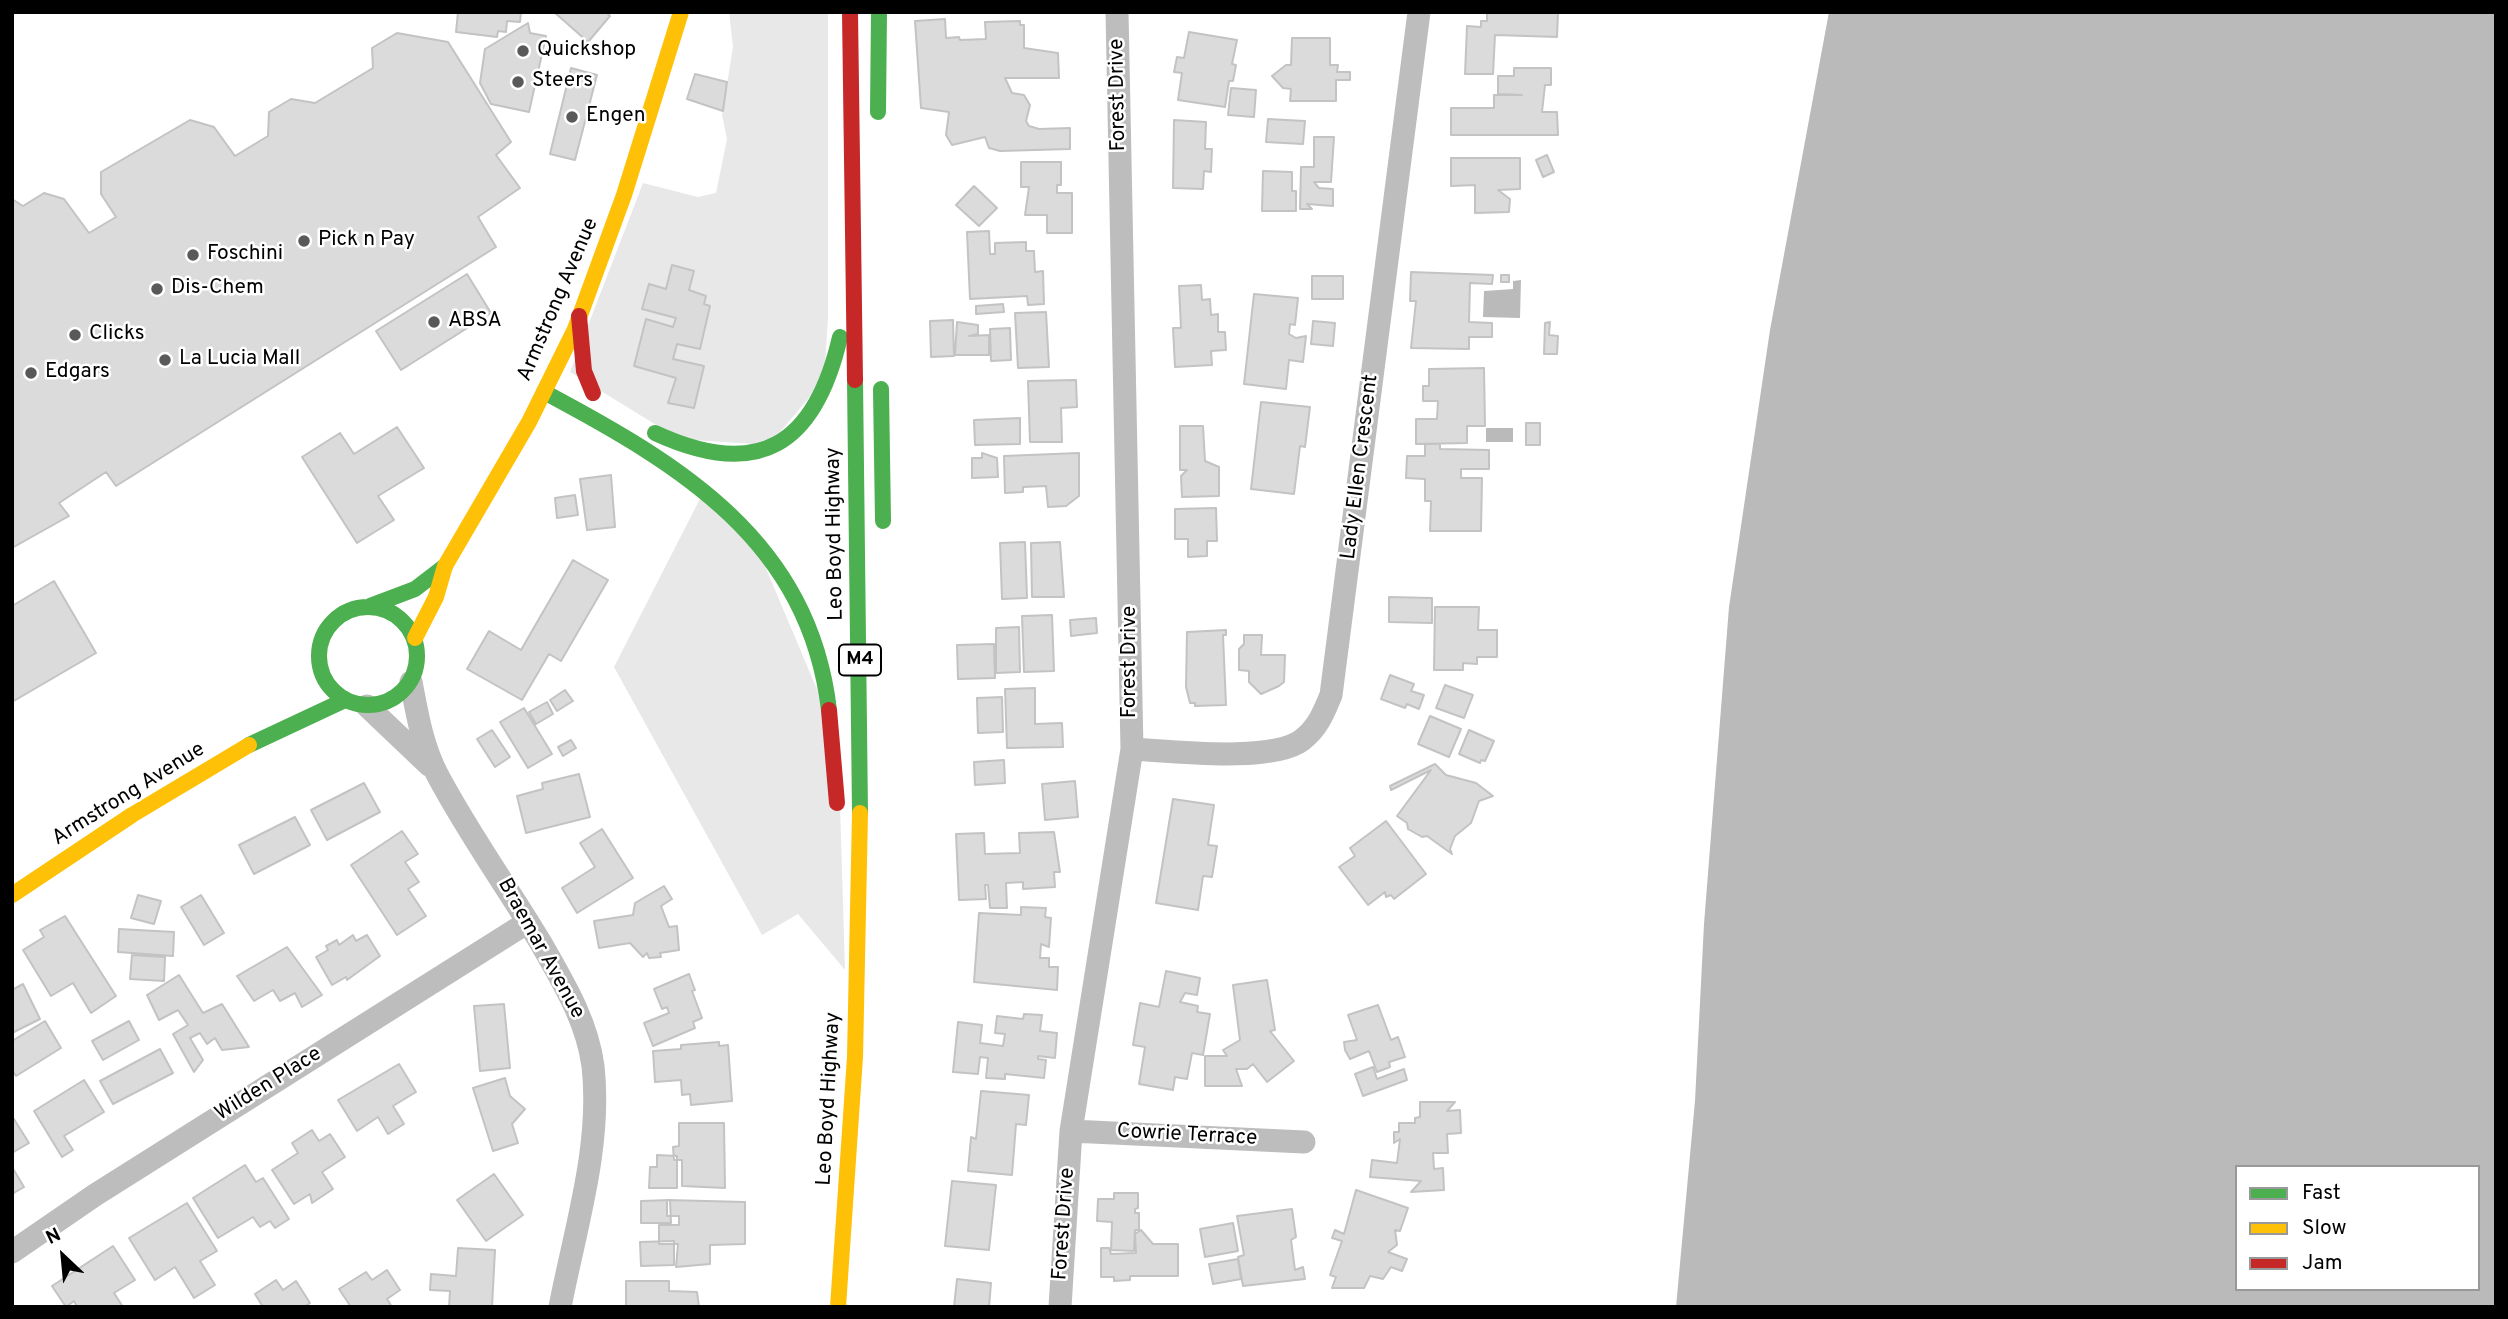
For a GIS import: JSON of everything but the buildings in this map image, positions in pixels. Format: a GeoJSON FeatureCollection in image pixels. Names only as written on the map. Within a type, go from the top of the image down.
{"type":"FeatureCollection","features":[{"type":"Feature","properties":{"kind":"main road","name":"Armstrong Avenue"},"geometry":{"type":"LineString","coordinates":[[674,33],[675,12]]}},
{"type":"Feature","properties":{"kind":"main road","name":"Armstrong Avenue"},"geometry":{"type":"LineString","coordinates":[[415,638],[436,597],[444,566],[544,392],[579,316],[640,151],[681,12]]}},
{"type":"Feature","properties":{"kind":"main road","name":"Leo Boyd Highway"},"geometry":{"type":"LineString","coordinates":[[838,1307],[856,1022],[858,933],[860,628],[850,12]]}},
{"type":"Feature","properties":{"kind":"main road"},"geometry":{"type":"LineString","coordinates":[[878,12],[878,124]]}},
{"type":"Feature","properties":{"kind":"main road"},"geometry":{"type":"LineString","coordinates":[[636,421],[680,446],[715,457],[759,452],[793,435],[814,413],[829,384],[835,364],[852,257]]}},
{"type":"Feature","properties":{"kind":"main road"},"geometry":{"type":"LineString","coordinates":[[555,371],[598,396],[584,371],[579,316]]}},
{"type":"Feature","properties":{"kind":"main road"},"geometry":{"type":"LineString","coordinates":[[881,366],[883,543]]}},
{"type":"Feature","properties":{"kind":"main road"},"geometry":{"type":"LineString","coordinates":[[544,392],[579,410],[691,478],[742,522],[777,565],[803,613],[824,676],[839,822]]}},
{"type":"Feature","properties":{"kind":"main road"},"geometry":{"type":"LineString","coordinates":[[530,417],[579,410]]}},
{"type":"Feature","properties":{"kind":"main road","name":"Armstrong Avenue"},"geometry":{"type":"LineString","coordinates":[[370,606],[415,589],[444,566]]}},
{"type":"Feature","properties":{"kind":"main road"},"geometry":{"type":"LineString","coordinates":[[305,687],[318,652],[329,625],[342,614],[370,606],[397,615],[415,638],[418,655],[411,682],[397,697],[383,704],[356,703],[330,688],[321,671],[318,652]]}},
{"type":"Feature","properties":{"kind":"main road","name":"Armstrong Avenue"},"geometry":{"type":"LineString","coordinates":[[12,895],[132,815],[269,733],[356,703]]}},
{"type":"Feature","properties":{"kind":"main road","name":"Armstrong Avenue"},"geometry":{"type":"LineString","coordinates":[[269,733],[293,706]]}},
{"type":"Feature","properties":{"kind":"main road"},"geometry":{"type":"LineString","coordinates":[[842,869],[858,933]]}},
{"type":"Feature","properties":{"kind":"street","name":"Forest Drive"},"geometry":{"type":"LineString","coordinates":[[1060,1307],[1071,1131],[1132,749],[1116,12]]}},
{"type":"Feature","properties":{"kind":"street","name":"Lady Ellen Crescent"},"geometry":{"type":"LineString","coordinates":[[1132,749],[1213,753],[1284,749],[1302,741],[1319,723],[1331,695],[1419,12]]}},
{"type":"Feature","properties":{"kind":"street","name":"Braemar Avenue"},"geometry":{"type":"LineString","coordinates":[[411,682],[422,735],[436,772],[574,1002],[593,1065],[595,1125],[559,1307]]}},
{"type":"Feature","properties":{"kind":"street","name":"Braemar Avenue"},"geometry":{"type":"LineString","coordinates":[[356,703],[436,772]]}},
{"type":"Feature","properties":{"kind":"street","name":"Wilden Place"},"geometry":{"type":"LineString","coordinates":[[12,1252],[105,1188],[528,922]]}},
{"type":"Feature","properties":{"kind":"street","name":"Cowrie Terrace"},"geometry":{"type":"LineString","coordinates":[[1071,1131],[1304,1142]]}},
{"type":"Feature","properties":{"kind":"shaded area"},"geometry":{"type":"Polygon","coordinates":[[[729,12],[828,12],[828,318],[824,380],[769,445],[679,439],[570,372],[643,183],[698,197],[716,193],[727,139],[722,115],[733,47],[729,12]]]}},
{"type":"Feature","properties":{"kind":"shaded area"},"geometry":{"type":"Polygon","coordinates":[[[1829,12],[2496,12],[2496,1307],[1676,1307],[1695,1101],[1704,924],[1729,607],[1770,330],[1829,12]]]}},
{"type":"Feature","properties":{"kind":"shaded area"},"geometry":{"type":"Polygon","coordinates":[[[1521,280],[1520,318],[1483,317],[1484,291],[1513,289],[1513,281],[1521,280]]]}},
{"type":"Feature","properties":{"kind":"shaded area"},"geometry":{"type":"Polygon","coordinates":[[[1486,428],[1513,428],[1513,442],[1486,442],[1486,428]]]}},
{"type":"Feature","properties":{"kind":"shaded area"},"geometry":{"type":"Polygon","coordinates":[[[705,489],[748,526],[838,739],[845,970],[798,914],[762,935],[614,667],[705,489]]]}},
{"type":"Feature","properties":{"kind":"traffic: fast"},"geometry":{"type":"LineString","coordinates":[[878,112],[879,12]]}},
{"type":"Feature","properties":{"kind":"traffic: fast"},"geometry":{"type":"LineString","coordinates":[[655,433],[692,447],[724,453],[753,452],[777,444],[798,427],[815,404],[829,374],[840,337]]}},
{"type":"Feature","properties":{"kind":"traffic: fast"},"geometry":{"type":"LineString","coordinates":[[855,380],[860,813]]}},
{"type":"Feature","properties":{"kind":"traffic: fast"},"geometry":{"type":"LineString","coordinates":[[881,389],[883,521]]}},
{"type":"Feature","properties":{"kind":"traffic: fast"},"geometry":{"type":"LineString","coordinates":[[544,392],[644,449],[689,480],[730,515],[766,554],[795,599],[817,651],[829,710]]}},
{"type":"Feature","properties":{"kind":"traffic: fast"},"geometry":{"type":"LineString","coordinates":[[370,606],[415,589],[445,566]]}},
{"type":"Feature","properties":{"kind":"traffic: fast"},"geometry":{"type":"LineString","coordinates":[[368,607],[387,610],[403,621],[414,637],[417,656],[414,675],[403,691],[387,702],[368,705],[349,702],[333,691],[322,675],[319,656],[322,637],[333,621],[349,610],[368,607]]}},
{"type":"Feature","properties":{"kind":"traffic: fast"},"geometry":{"type":"LineString","coordinates":[[249,745],[345,700]]}},
{"type":"Feature","properties":{"kind":"traffic: slow"},"geometry":{"type":"LineString","coordinates":[[415,638],[436,597],[445,566],[529,422],[575,329],[624,195],[681,12]]}},
{"type":"Feature","properties":{"kind":"traffic: slow"},"geometry":{"type":"LineString","coordinates":[[12,895],[132,815],[249,745]]}},
{"type":"Feature","properties":{"kind":"traffic: slow"},"geometry":{"type":"LineString","coordinates":[[838,1307],[855,1057],[860,813]]}},
{"type":"Feature","properties":{"kind":"traffic: jam"},"geometry":{"type":"LineString","coordinates":[[850,12],[855,380]]}},
{"type":"Feature","properties":{"kind":"traffic: jam"},"geometry":{"type":"LineString","coordinates":[[579,316],[584,371],[593,393]]}},
{"type":"Feature","properties":{"kind":"traffic: jam"},"geometry":{"type":"LineString","coordinates":[[829,710],[837,803]]}},
{"type":"Feature","properties":{"kind":"place","name":"Quickshop"},"geometry":{"type":"Point","coordinates":[523,51]}},
{"type":"Feature","properties":{"kind":"place","name":"Steers"},"geometry":{"type":"Point","coordinates":[518,82]}},
{"type":"Feature","properties":{"kind":"place","name":"Engen"},"geometry":{"type":"Point","coordinates":[572,117]}},
{"type":"Feature","properties":{"kind":"place","name":"Pick n Pay"},"geometry":{"type":"Point","coordinates":[304,241]}},
{"type":"Feature","properties":{"kind":"place","name":"Foschini"},"geometry":{"type":"Point","coordinates":[193,255]}},
{"type":"Feature","properties":{"kind":"place","name":"Dis-Chem"},"geometry":{"type":"Point","coordinates":[157,289]}},
{"type":"Feature","properties":{"kind":"place","name":"ABSA"},"geometry":{"type":"Point","coordinates":[434,322]}},
{"type":"Feature","properties":{"kind":"place","name":"Clicks"},"geometry":{"type":"Point","coordinates":[75,335]}},
{"type":"Feature","properties":{"kind":"place","name":"La Lucia Mall"},"geometry":{"type":"Point","coordinates":[165,360]}},
{"type":"Feature","properties":{"kind":"place","name":"Edgars"},"geometry":{"type":"Point","coordinates":[31,373]}}]}
